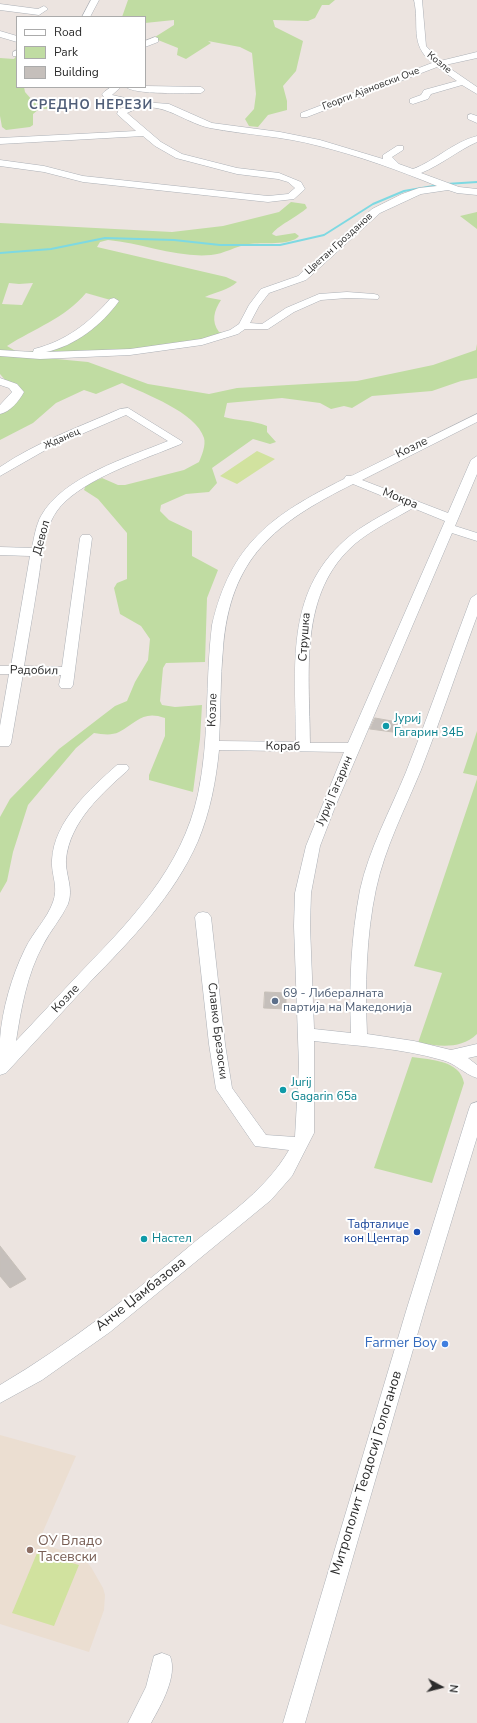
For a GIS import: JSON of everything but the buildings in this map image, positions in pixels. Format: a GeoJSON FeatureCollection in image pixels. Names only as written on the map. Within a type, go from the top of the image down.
{"type":"FeatureCollection","features":[{"type":"Feature","properties":{"kind":"street"},"geometry":{"type":"LineString","coordinates":[[2,0],[0,6],[39,12],[44,10]]}},
{"type":"Feature","properties":{"kind":"street"},"geometry":{"type":"LineString","coordinates":[[87,16],[95,0]]}},
{"type":"Feature","properties":{"kind":"street","name":"Козле"},"geometry":{"type":"LineString","coordinates":[[418,0],[421,10],[419,30],[422,48],[439,65],[477,91]]}},
{"type":"Feature","properties":{"kind":"street"},"geometry":{"type":"LineString","coordinates":[[0,34],[16,39]]}},
{"type":"Feature","properties":{"kind":"street"},"geometry":{"type":"LineString","coordinates":[[146,44],[154,40]]}},
{"type":"Feature","properties":{"kind":"street","name":"Георги Ајановски Оче"},"geometry":{"type":"LineString","coordinates":[[304,115],[354,94],[439,65],[477,55]]}},
{"type":"Feature","properties":{"kind":"street"},"geometry":{"type":"LineString","coordinates":[[413,101],[424,97],[427,92],[464,82]]}},
{"type":"Feature","properties":{"kind":"street"},"geometry":{"type":"LineString","coordinates":[[116,88],[107,94],[108,97],[142,105],[169,107],[210,125],[280,135],[320,143],[414,172],[449,187],[477,192]]}},
{"type":"Feature","properties":{"kind":"street"},"geometry":{"type":"LineString","coordinates":[[139,88],[157,90],[201,90]]}},
{"type":"Feature","properties":{"kind":"street"},"geometry":{"type":"LineString","coordinates":[[0,163],[44,169],[83,179],[268,199],[291,197],[300,189],[298,184],[279,176],[237,171],[186,159],[167,150],[122,114],[122,111],[127,108],[142,105]]}},
{"type":"Feature","properties":{"kind":"street"},"geometry":{"type":"LineString","coordinates":[[0,141],[43,140],[145,133]]}},
{"type":"Feature","properties":{"kind":"street"},"geometry":{"type":"LineString","coordinates":[[414,172],[430,166],[458,147],[477,139]]}},
{"type":"Feature","properties":{"kind":"street"},"geometry":{"type":"LineString","coordinates":[[396,166],[386,157],[400,148]]}},
{"type":"Feature","properties":{"kind":"street","name":"Цветан Грозданов"},"geometry":{"type":"LineString","coordinates":[[242,326],[251,309],[265,291],[302,278],[376,211],[393,201],[412,193],[449,187]]}},
{"type":"Feature","properties":{"kind":"street"},"geometry":{"type":"LineString","coordinates":[[4,353],[40,356],[130,352],[202,342],[234,332],[242,326],[264,327],[290,310],[319,297],[347,295],[374,297]]}},
{"type":"Feature","properties":{"kind":"street"},"geometry":{"type":"LineString","coordinates":[[4,353],[43,350],[62,343],[94,322],[114,301]]}},
{"type":"Feature","properties":{"kind":"street"},"geometry":{"type":"LineString","coordinates":[[0,381],[13,386],[18,392],[14,399],[0,411]]}},
{"type":"Feature","properties":{"kind":"street","name":"Жданец"},"geometry":{"type":"LineString","coordinates":[[0,472],[11,464],[42,448],[126,411]]}},
{"type":"Feature","properties":{"kind":"street","name":"Девол"},"geometry":{"type":"LineString","coordinates":[[4,743],[18,670],[41,531],[48,515],[62,499],[82,484],[177,442],[126,411]]}},
{"type":"Feature","properties":{"kind":"street","name":"Козле"},"geometry":{"type":"LineString","coordinates":[[3,1066],[111,951],[156,899],[175,871],[199,818],[206,794],[213,746],[214,678],[220,622],[225,597],[240,567],[258,542],[280,522],[312,500],[350,479],[477,417]]}},
{"type":"Feature","properties":{"kind":"street","name":"Јуриј Гагарин"},"geometry":{"type":"LineString","coordinates":[[301,1144],[306,1121],[306,1034],[302,926],[305,880],[315,840],[477,460]]}},
{"type":"Feature","properties":{"kind":"street","name":"Мокра"},"geometry":{"type":"LineString","coordinates":[[350,479],[412,504],[477,537]]}},
{"type":"Feature","properties":{"kind":"street","name":"Струшка"},"geometry":{"type":"LineString","coordinates":[[303,747],[303,634],[307,609],[316,584],[340,552],[349,543],[360,534],[412,504]]}},
{"type":"Feature","properties":{"kind":"street"},"geometry":{"type":"LineString","coordinates":[[66,686],[86,538]]}},
{"type":"Feature","properties":{"kind":"street"},"geometry":{"type":"LineString","coordinates":[[0,552],[37,552]]}},
{"type":"Feature","properties":{"kind":"street"},"geometry":{"type":"LineString","coordinates":[[359,1040],[358,1001],[360,955],[368,888],[378,858],[414,770],[470,639],[477,598]]}},
{"type":"Feature","properties":{"kind":"street","name":"Радобил"},"geometry":{"type":"LineString","coordinates":[[0,670],[68,671]]}},
{"type":"Feature","properties":{"kind":"street","name":"Кораб"},"geometry":{"type":"LineString","coordinates":[[213,746],[353,748]]}},
{"type":"Feature","properties":{"kind":"street"},"geometry":{"type":"LineString","coordinates":[[3,1066],[8,1029],[27,966],[36,942],[62,899],[63,885],[59,857],[64,841],[70,827],[85,806],[107,781],[122,768]]}},
{"type":"Feature","properties":{"kind":"street","name":"Славко Брезоски"},"geometry":{"type":"LineString","coordinates":[[203,917],[217,1044],[224,1089],[261,1141],[301,1144]]}},
{"type":"Feature","properties":{"kind":"street"},"geometry":{"type":"LineString","coordinates":[[306,1034],[415,1048],[450,1056],[469,1069],[477,1072]]}},
{"type":"Feature","properties":{"kind":"street"},"geometry":{"type":"LineString","coordinates":[[450,1056],[477,1050]]}},
{"type":"Feature","properties":{"kind":"street","name":"Митрополит Теодосиј Гологанов"},"geometry":{"type":"LineString","coordinates":[[294,1723],[416,1308],[477,1109]]}},
{"type":"Feature","properties":{"kind":"street","name":"Анче Џамбазова"},"geometry":{"type":"LineString","coordinates":[[0,1395],[27,1380],[143,1296],[273,1187],[286,1171],[301,1144]]}},
{"type":"Feature","properties":{"kind":"street"},"geometry":{"type":"LineString","coordinates":[[139,1723],[156,1693],[160,1680],[162,1664]]}},
{"type":"Feature","properties":{"kind":"shaded area","name":"ОУ Владо Тасевски"},"geometry":{"type":"Polygon","coordinates":[[[0,1435],[76,1456],[38,1543],[81,1556],[91,1567],[103,1588],[105,1595],[104,1610],[89,1652],[0,1624],[0,1435]]]}},
{"type":"Feature","properties":{"kind":"green space"},"geometry":{"type":"Polygon","coordinates":[[[128,0],[335,0],[329,5],[322,5],[315,18],[308,21],[273,20],[275,27],[303,41],[296,71],[283,86],[287,101],[287,110],[268,115],[258,127],[249,126],[245,119],[254,109],[256,94],[252,53],[240,47],[208,41],[211,43],[186,59],[177,55],[178,48],[158,40],[155,37],[174,25],[174,20],[146,23],[146,16],[122,16],[128,0]]]}},
{"type":"Feature","properties":{"kind":"green space"},"geometry":{"type":"Polygon","coordinates":[[[16,56],[16,88],[24,88],[25,92],[32,100],[58,102],[67,104],[70,107],[38,110],[33,114],[33,125],[30,127],[6,130],[2,127],[0,116],[0,58],[14,59],[16,56]]]}},
{"type":"Feature","properties":{"kind":"green space"},"geometry":{"type":"Polygon","coordinates":[[[291,202],[305,204],[307,208],[278,228],[272,234],[276,236],[295,233],[299,236],[295,239],[283,242],[249,244],[211,255],[185,254],[108,240],[100,242],[97,247],[226,277],[237,282],[226,289],[205,297],[221,300],[215,312],[214,320],[219,332],[229,334],[202,342],[46,358],[88,362],[148,384],[209,394],[237,388],[357,381],[433,365],[476,350],[477,344],[477,378],[461,381],[432,391],[372,396],[352,408],[344,406],[331,409],[320,403],[282,398],[227,403],[224,417],[267,426],[267,432],[276,442],[270,444],[253,439],[212,468],[217,483],[209,492],[186,494],[161,505],[160,511],[169,520],[192,531],[192,556],[218,570],[207,598],[205,662],[166,663],[163,668],[160,701],[162,705],[175,707],[202,705],[200,739],[193,792],[149,780],[149,775],[165,736],[165,718],[151,715],[146,716],[113,734],[94,733],[76,748],[28,805],[13,852],[7,881],[0,893],[0,817],[10,799],[59,749],[115,706],[127,701],[135,682],[148,660],[150,639],[141,626],[120,614],[114,588],[117,583],[127,579],[127,533],[98,499],[84,490],[86,485],[102,478],[118,485],[125,485],[184,470],[199,462],[204,444],[204,438],[199,429],[181,412],[156,398],[122,383],[96,394],[84,390],[56,403],[33,423],[0,440],[0,411],[18,395],[0,374],[0,223],[172,232],[223,226],[279,212],[291,202]],[[9,283],[2,304],[22,305],[33,283],[9,283]],[[86,293],[68,310],[7,346],[19,353],[35,351],[62,343],[114,301],[86,293]]]}},
{"type":"Feature","properties":{"kind":"green space"},"geometry":{"type":"Polygon","coordinates":[[[477,212],[477,229],[460,216],[477,212]]]}},
{"type":"Feature","properties":{"kind":"green space"},"geometry":{"type":"Polygon","coordinates":[[[257,451],[275,459],[237,484],[220,476],[257,451]]]}},
{"type":"Feature","properties":{"kind":"green space"},"geometry":{"type":"Polygon","coordinates":[[[477,731],[477,776],[463,773],[477,731]]]}},
{"type":"Feature","properties":{"kind":"green space"},"geometry":{"type":"Polygon","coordinates":[[[477,779],[477,1034],[464,1043],[456,1045],[441,1046],[418,1043],[442,973],[414,966],[477,779]]]}},
{"type":"Feature","properties":{"kind":"green space"},"geometry":{"type":"Polygon","coordinates":[[[412,1057],[436,1060],[451,1065],[461,1075],[464,1083],[432,1183],[374,1168],[412,1057]]]}},
{"type":"Feature","properties":{"kind":"green space"},"geometry":{"type":"Polygon","coordinates":[[[37,1553],[79,1565],[54,1626],[12,1613],[37,1553]]]}},
{"type":"Feature","properties":{"kind":"waterway"},"geometry":{"type":"LineString","coordinates":[[446,184],[477,182]]}},
{"type":"Feature","properties":{"kind":"waterway"},"geometry":{"type":"LineString","coordinates":[[0,253],[51,249],[105,238],[174,240],[220,245],[280,245],[324,235],[373,204],[404,191],[439,185]]}},
{"type":"Feature","properties":{"kind":"place","name":"Јуриј Гагарин 34Б"},"geometry":{"type":"Point","coordinates":[386,726]}},
{"type":"Feature","properties":{"kind":"place","name":"69 - Либералната партија на Македонија"},"geometry":{"type":"Point","coordinates":[275,1001]}},
{"type":"Feature","properties":{"kind":"place","name":"Jurij Gagarin 65a"},"geometry":{"type":"Point","coordinates":[283,1090]}},
{"type":"Feature","properties":{"kind":"place","name":"Тафталиџе кон Центар"},"geometry":{"type":"Point","coordinates":[417,1232]}},
{"type":"Feature","properties":{"kind":"place","name":"Настел"},"geometry":{"type":"Point","coordinates":[144,1239]}},
{"type":"Feature","properties":{"kind":"place","name":"Farmer Boy"},"geometry":{"type":"Point","coordinates":[445,1344]}},
{"type":"Feature","properties":{"kind":"place","name":"ОУ Владо Тасевски"},"geometry":{"type":"Point","coordinates":[30,1550]}},
{"type":"Feature","properties":{"kind":"district","name":"СРЕДНО НЕРЕЗИ"},"geometry":{"type":"Point","coordinates":[91,106]}}]}
